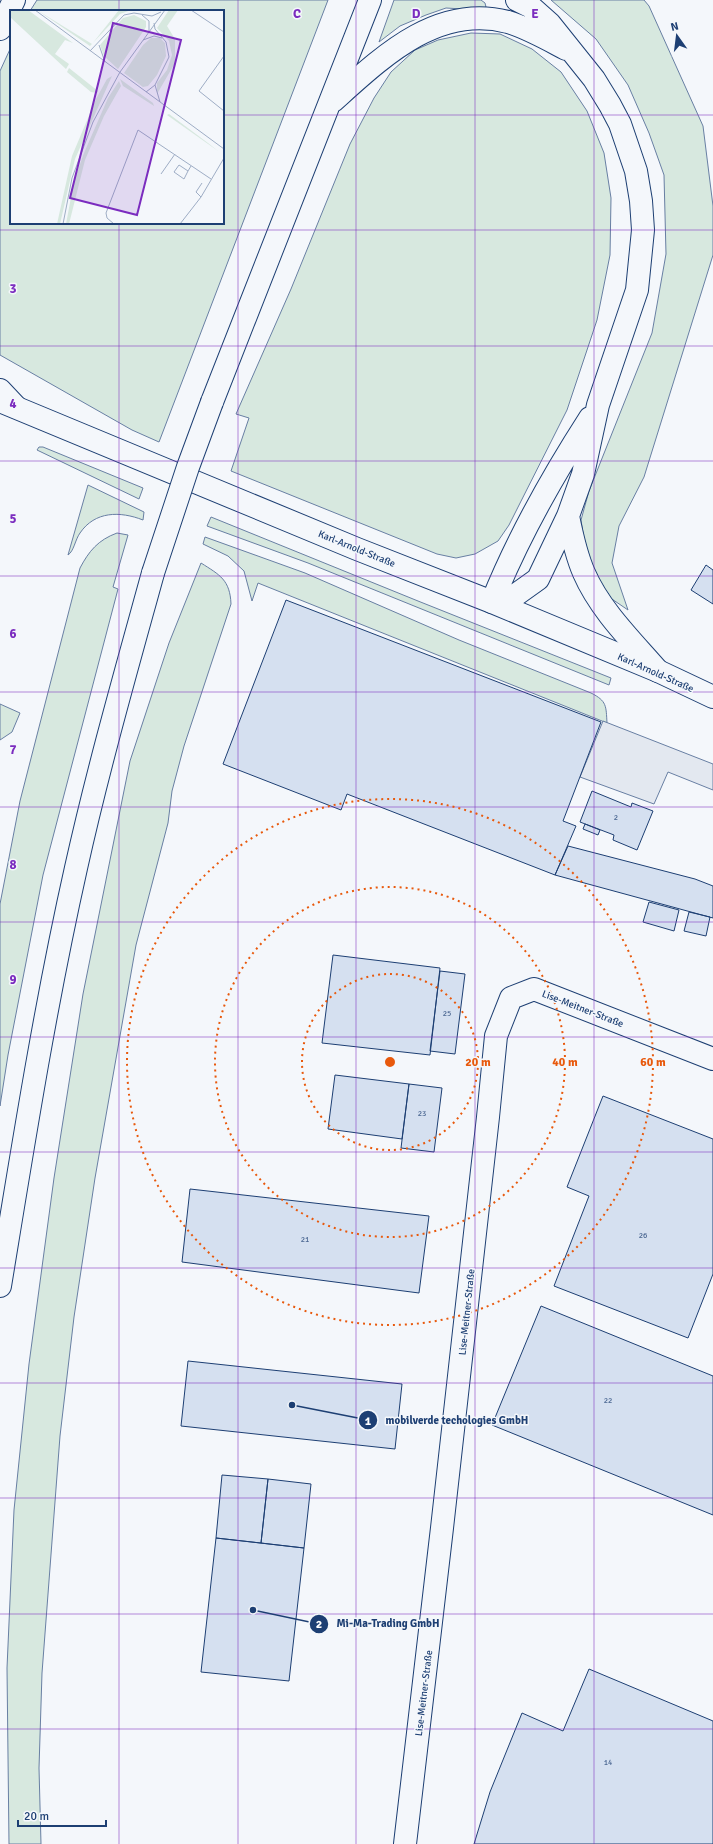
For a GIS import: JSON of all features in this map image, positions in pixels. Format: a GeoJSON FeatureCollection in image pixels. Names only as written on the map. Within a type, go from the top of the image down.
{"type":"FeatureCollection","features":[{"type":"Feature","properties":{"kind":"main road"},"geometry":{"type":"LineString","coordinates":[[0,29],[14,0]]}},
{"type":"Feature","properties":{"kind":"main road"},"geometry":{"type":"LineString","coordinates":[[0,1286],[41,1036],[76,867],[114,717],[153,574],[188,467],[212,402],[370,0]]}},
{"type":"Feature","properties":{"kind":"main road"},"geometry":{"type":"LineString","coordinates":[[492,602],[517,594],[538,579],[568,516],[583,474],[598,405],[637,290],[643,230],[641,201],[634,165],[620,124],[594,79],[576,54],[541,15],[517,0]]}},
{"type":"Feature","properties":{"kind":"main road"},"geometry":{"type":"LineString","coordinates":[[330,105],[373,65],[398,46],[422,32],[461,19],[481,18],[507,22],[523,27],[576,54]]}},
{"type":"Feature","properties":{"kind":"main road"},"geometry":{"type":"LineString","coordinates":[[0,390],[8,404]]}},
{"type":"Feature","properties":{"kind":"main road","name":"Karl-Arnold-Straße"},"geometry":{"type":"LineString","coordinates":[[8,404],[357,549],[492,602],[658,671],[713,697]]}},
{"type":"Feature","properties":{"kind":"main road"},"geometry":{"type":"LineString","coordinates":[[492,602],[509,558],[560,465],[598,405]]}},
{"type":"Feature","properties":{"kind":"main road"},"geometry":{"type":"LineString","coordinates":[[568,516],[577,556],[596,595],[658,671]]}},
{"type":"Feature","properties":{"kind":"main road","name":"Lise-Meitner-Straße"},"geometry":{"type":"LineString","coordinates":[[405,1844],[444,1513],[496,1036],[511,998],[534,989],[713,1059]]}},
{"type":"Feature","properties":{"kind":"shaded area"},"geometry":{"type":"Polygon","coordinates":[[[37,0],[328,0],[159,442],[132,430],[0,355],[0,71],[10,49],[10,224],[224,224],[224,10],[31,10],[37,0]]]}},
{"type":"Feature","properties":{"kind":"shaded area"},"geometry":{"type":"Polygon","coordinates":[[[394,0],[481,0],[485,3],[486,7],[479,10],[446,8],[400,26],[379,42],[394,0]]]}},
{"type":"Feature","properties":{"kind":"shaded area"},"geometry":{"type":"Polygon","coordinates":[[[551,0],[644,0],[649,6],[703,126],[713,206],[713,255],[644,477],[619,526],[612,563],[628,610],[606,595],[586,553],[581,520],[589,491],[652,333],[666,254],[664,175],[649,133],[628,85],[596,39],[551,0]]]}},
{"type":"Feature","properties":{"kind":"shaded area"},"geometry":{"type":"Polygon","coordinates":[[[471,33],[500,34],[532,49],[561,72],[587,111],[604,153],[611,198],[610,255],[597,320],[567,410],[509,525],[498,541],[475,554],[456,558],[437,554],[231,471],[249,418],[236,414],[291,289],[350,144],[374,98],[391,72],[415,50],[438,40],[471,33]]]}},
{"type":"Feature","properties":{"kind":"shaded area"},"geometry":{"type":"Polygon","coordinates":[[[39,447],[43,447],[143,488],[139,499],[37,450],[39,447]]]}},
{"type":"Feature","properties":{"kind":"shaded area"},"geometry":{"type":"Polygon","coordinates":[[[88,485],[144,512],[143,520],[117,514],[100,517],[93,520],[80,533],[72,551],[68,555],[88,485]]]}},
{"type":"Feature","properties":{"kind":"shaded area"},"geometry":{"type":"Polygon","coordinates":[[[211,517],[611,678],[609,685],[308,563],[207,526],[211,517]]]}},
{"type":"Feature","properties":{"kind":"shaded area"},"geometry":{"type":"Polygon","coordinates":[[[117,533],[128,535],[113,587],[118,589],[43,875],[8,1055],[0,1106],[0,904],[20,801],[80,568],[87,556],[99,543],[117,533]]]}},
{"type":"Feature","properties":{"kind":"shaded area"},"geometry":{"type":"Polygon","coordinates":[[[205,537],[305,573],[459,640],[591,693],[600,699],[605,705],[607,723],[258,583],[252,601],[244,571],[228,556],[203,544],[205,537]]]}},
{"type":"Feature","properties":{"kind":"shaded area"},"geometry":{"type":"Polygon","coordinates":[[[201,563],[223,579],[229,589],[231,604],[184,746],[172,791],[168,823],[136,945],[95,1178],[74,1317],[60,1436],[42,1673],[39,1768],[41,1844],[9,1844],[7,1668],[14,1510],[29,1364],[54,1178],[83,994],[130,761],[169,643],[201,563]]]}},
{"type":"Feature","properties":{"kind":"shaded area"},"geometry":{"type":"Polygon","coordinates":[[[0,704],[20,713],[12,732],[0,740],[0,704]]]}},
{"type":"Feature","properties":{"kind":"shaded area"},"geometry":{"type":"Polygon","coordinates":[[[603,721],[713,764],[713,790],[668,772],[654,804],[580,777],[603,721]]]}},
{"type":"Feature","properties":{"kind":"building"},"geometry":{"type":"Polygon","coordinates":[[[706,565],[713,570],[713,604],[691,590],[706,565]]]}},
{"type":"Feature","properties":{"kind":"building"},"geometry":{"type":"Polygon","coordinates":[[[286,600],[601,722],[563,821],[576,826],[555,875],[347,794],[341,810],[223,764],[286,600]]]}},
{"type":"Feature","properties":{"kind":"building"},"geometry":{"type":"Polygon","coordinates":[[[592,791],[631,807],[632,803],[653,811],[637,850],[613,840],[614,835],[580,822],[592,791]]]}},
{"type":"Feature","properties":{"kind":"building"},"geometry":{"type":"Polygon","coordinates":[[[585,824],[600,830],[598,835],[583,829],[585,824]]]}},
{"type":"Feature","properties":{"kind":"building"},"geometry":{"type":"Polygon","coordinates":[[[568,846],[695,879],[713,886],[713,918],[555,875],[568,846]]]}},
{"type":"Feature","properties":{"kind":"building"},"geometry":{"type":"Polygon","coordinates":[[[649,902],[679,910],[674,931],[643,922],[649,902]]]}},
{"type":"Feature","properties":{"kind":"building"},"geometry":{"type":"Polygon","coordinates":[[[689,912],[710,917],[706,936],[684,931],[689,912]]]}},
{"type":"Feature","properties":{"kind":"building"},"geometry":{"type":"Polygon","coordinates":[[[333,955],[440,968],[430,1055],[322,1043],[333,955]]]}},
{"type":"Feature","properties":{"kind":"building"},"geometry":{"type":"Polygon","coordinates":[[[440,971],[465,974],[455,1054],[430,1051],[440,971]]]}},
{"type":"Feature","properties":{"kind":"building"},"geometry":{"type":"Polygon","coordinates":[[[335,1075],[409,1084],[402,1139],[328,1129],[335,1075]]]}},
{"type":"Feature","properties":{"kind":"building"},"geometry":{"type":"Polygon","coordinates":[[[409,1084],[442,1088],[434,1152],[401,1148],[409,1084]]]}},
{"type":"Feature","properties":{"kind":"building"},"geometry":{"type":"Polygon","coordinates":[[[603,1096],[713,1139],[713,1274],[688,1338],[554,1286],[589,1196],[567,1187],[603,1096]]]}},
{"type":"Feature","properties":{"kind":"building"},"geometry":{"type":"Polygon","coordinates":[[[190,1189],[429,1216],[419,1293],[182,1262],[190,1189]]]}},
{"type":"Feature","properties":{"kind":"building"},"geometry":{"type":"Polygon","coordinates":[[[541,1306],[713,1376],[713,1515],[492,1425],[541,1306]]]}},
{"type":"Feature","properties":{"kind":"building"},"geometry":{"type":"Polygon","coordinates":[[[188,1361],[402,1384],[395,1449],[181,1426],[188,1361]]]}},
{"type":"Feature","properties":{"kind":"building"},"geometry":{"type":"Polygon","coordinates":[[[222,1475],[268,1479],[261,1543],[216,1538],[222,1475]]]}},
{"type":"Feature","properties":{"kind":"building"},"geometry":{"type":"Polygon","coordinates":[[[268,1479],[311,1484],[304,1548],[261,1543],[268,1479]]]}},
{"type":"Feature","properties":{"kind":"building"},"geometry":{"type":"Polygon","coordinates":[[[216,1538],[304,1548],[289,1681],[201,1672],[216,1538]]]}},
{"type":"Feature","properties":{"kind":"building"},"geometry":{"type":"Polygon","coordinates":[[[589,1669],[713,1721],[713,1844],[474,1844],[490,1792],[522,1713],[563,1731],[589,1669]]]}},
{"type":"Feature","properties":{"kind":"place","name":"mobilverde techologies GmbH"},"geometry":{"type":"Point","coordinates":[292,1405]}},
{"type":"Feature","properties":{"kind":"place","name":"Mi-Ma-Trading GmbH"},"geometry":{"type":"Point","coordinates":[253,1610]}}]}
